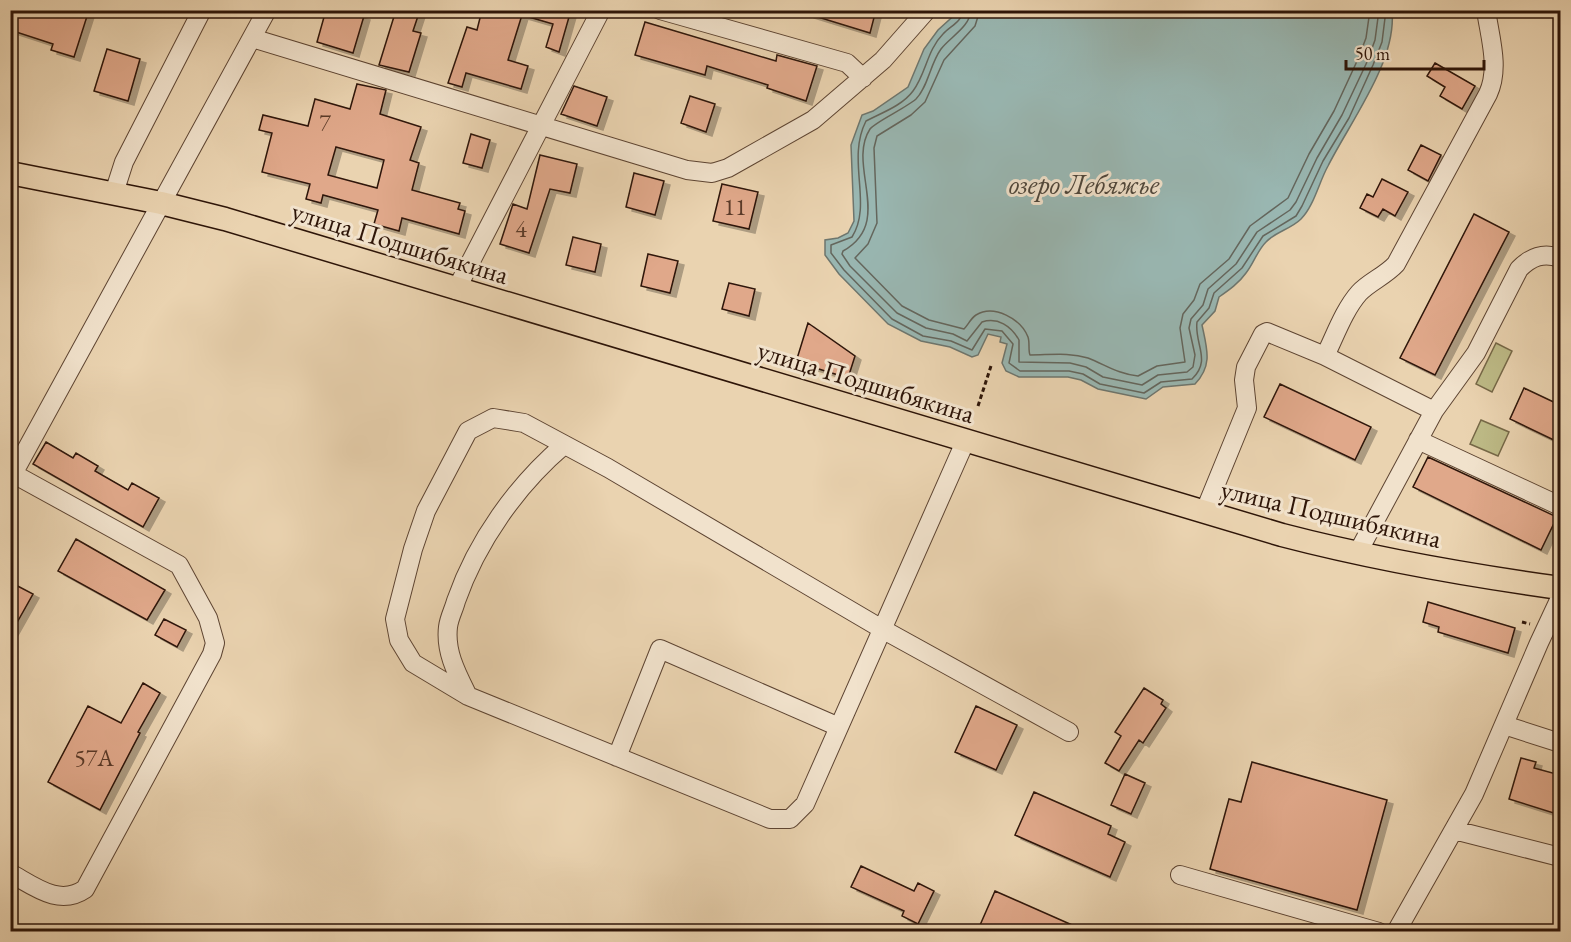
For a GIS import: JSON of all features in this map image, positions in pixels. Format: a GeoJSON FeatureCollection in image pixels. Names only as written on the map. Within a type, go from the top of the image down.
{"type":"FeatureCollection","features":[{"type":"Feature","properties":{"kind":"main road","name":"улица Подшибякина"},"geometry":{"type":"LineString","coordinates":[[10,172],[161,203],[225,219],[1204,513],[1357,554],[1473,576],[1560,588]]}},
{"type":"Feature","properties":{"kind":"street"},"geometry":{"type":"LineString","coordinates":[[114,193],[124,162],[202,10]]}},
{"type":"Feature","properties":{"kind":"street"},"geometry":{"type":"LineString","coordinates":[[10,873],[52,895],[74,896],[85,889],[212,654],[215,643],[208,618],[179,565],[12,473],[267,10]]}},
{"type":"Feature","properties":{"kind":"street"},"geometry":{"type":"LineString","coordinates":[[456,290],[601,10]]}},
{"type":"Feature","properties":{"kind":"street"},"geometry":{"type":"LineString","coordinates":[[660,10],[848,63],[863,78]]}},
{"type":"Feature","properties":{"kind":"street"},"geometry":{"type":"LineString","coordinates":[[252,38],[687,171],[712,172],[728,168],[754,156],[813,120],[883,60],[927,10]]}},
{"type":"Feature","properties":{"kind":"street"},"geometry":{"type":"LineString","coordinates":[[1325,356],[1353,301],[1361,291],[1387,274],[1396,264],[1492,86],[1494,66],[1486,10]]}},
{"type":"Feature","properties":{"kind":"street"},"geometry":{"type":"LineString","coordinates":[[1357,554],[1434,411],[1476,353],[1519,269],[1529,260],[1540,255],[1560,258]]}},
{"type":"Feature","properties":{"kind":"street"},"geometry":{"type":"LineString","coordinates":[[1204,513],[1248,408],[1244,380],[1246,367],[1263,334],[1274,333],[1434,411]]}},
{"type":"Feature","properties":{"kind":"street"},"geometry":{"type":"LineString","coordinates":[[965,442],[882,629],[805,804],[790,819],[770,819],[468,696],[413,663],[399,640],[395,619],[413,549],[426,511],[468,431],[493,418],[524,423],[882,629],[1069,732]]}},
{"type":"Feature","properties":{"kind":"street"},"geometry":{"type":"LineString","coordinates":[[1419,440],[1560,506]]}},
{"type":"Feature","properties":{"kind":"street"},"geometry":{"type":"LineString","coordinates":[[468,696],[451,662],[448,627],[462,583],[492,529],[513,498],[538,467],[564,445]]}},
{"type":"Feature","properties":{"kind":"street"},"geometry":{"type":"LineString","coordinates":[[1396,932],[1474,794],[1560,598]]}},
{"type":"Feature","properties":{"kind":"street"},"geometry":{"type":"LineString","coordinates":[[617,757],[660,649],[839,727]]}},
{"type":"Feature","properties":{"kind":"street"},"geometry":{"type":"LineString","coordinates":[[1504,725],[1560,743]]}},
{"type":"Feature","properties":{"kind":"street"},"geometry":{"type":"LineString","coordinates":[[1454,830],[1560,857]]}},
{"type":"Feature","properties":{"kind":"street"},"geometry":{"type":"LineString","coordinates":[[1180,875],[1379,932]]}},
{"type":"Feature","properties":{"kind":"path"},"geometry":{"type":"LineString","coordinates":[[978,406],[991,366]]}},
{"type":"Feature","properties":{"kind":"shaded area"},"geometry":{"type":"Polygon","coordinates":[[[1496,343],[1512,351],[1492,392],[1476,384],[1496,343]]]}},
{"type":"Feature","properties":{"kind":"shaded area"},"geometry":{"type":"Polygon","coordinates":[[[1481,420],[1509,432],[1498,456],[1470,444],[1481,420]]]}},
{"type":"Feature","properties":{"kind":"water","name":"озеро Лебяжье"},"geometry":{"type":"Polygon","coordinates":[[[959,11],[1392,11],[1392,30],[1380,70],[1328,166],[1306,214],[1266,242],[1243,277],[1219,297],[1215,311],[1202,325],[1207,356],[1201,377],[1195,384],[1163,387],[1146,399],[1098,389],[1081,380],[1068,377],[1019,377],[1006,371],[1002,363],[1007,344],[1000,342],[1001,337],[988,334],[978,355],[972,357],[950,347],[921,341],[888,324],[839,274],[825,255],[825,240],[838,238],[848,233],[854,221],[851,145],[862,115],[873,111],[908,87],[924,49],[938,30],[959,11]]]}},
{"type":"Feature","properties":{"kind":"building"},"geometry":{"type":"Polygon","coordinates":[[[10,10],[89,10],[74,57],[51,50],[53,44],[10,30],[10,10]]]}},
{"type":"Feature","properties":{"kind":"building"},"geometry":{"type":"Polygon","coordinates":[[[326,10],[344,10],[364,16],[353,53],[317,42],[326,10]]]}},
{"type":"Feature","properties":{"kind":"building"},"geometry":{"type":"Polygon","coordinates":[[[396,10],[420,10],[413,31],[421,33],[409,72],[379,65],[396,10]]]}},
{"type":"Feature","properties":{"kind":"building"},"geometry":{"type":"Polygon","coordinates":[[[482,10],[571,10],[559,52],[546,47],[553,24],[522,15],[508,60],[528,66],[521,89],[466,73],[462,87],[448,83],[467,27],[477,30],[482,10]]]}},
{"type":"Feature","properties":{"kind":"building"},"geometry":{"type":"Polygon","coordinates":[[[808,10],[876,10],[870,33],[808,14],[808,10]]]}},
{"type":"Feature","properties":{"kind":"building"},"geometry":{"type":"Polygon","coordinates":[[[645,22],[776,61],[777,55],[817,66],[806,101],[767,88],[768,85],[707,66],[705,75],[635,55],[645,22]]]}},
{"type":"Feature","properties":{"kind":"building"},"geometry":{"type":"Polygon","coordinates":[[[107,49],[140,59],[128,101],[94,91],[107,49]]]}},
{"type":"Feature","properties":{"kind":"building"},"geometry":{"type":"Polygon","coordinates":[[[1435,63],[1475,86],[1462,109],[1440,96],[1445,87],[1427,76],[1435,63]]]}},
{"type":"Feature","properties":{"kind":"building"},"geometry":{"type":"Polygon","coordinates":[[[357,84],[386,90],[380,114],[421,127],[410,160],[419,163],[412,190],[460,203],[458,209],[465,211],[459,234],[402,218],[399,231],[374,224],[378,210],[323,195],[321,203],[306,199],[310,184],[262,172],[272,133],[259,130],[263,115],[308,126],[315,99],[350,109],[357,84]],[[336,147],[328,175],[377,188],[384,160],[336,147]]]}},
{"type":"Feature","properties":{"kind":"building"},"geometry":{"type":"Polygon","coordinates":[[[574,86],[607,97],[597,126],[561,114],[574,86]]]}},
{"type":"Feature","properties":{"kind":"building"},"geometry":{"type":"Polygon","coordinates":[[[690,96],[715,104],[706,132],[681,123],[690,96]]]}},
{"type":"Feature","properties":{"kind":"building"},"geometry":{"type":"Polygon","coordinates":[[[471,134],[490,140],[482,168],[463,163],[471,134]]]}},
{"type":"Feature","properties":{"kind":"building"},"geometry":{"type":"Polygon","coordinates":[[[1421,145],[1441,155],[1428,181],[1408,170],[1421,145]]]}},
{"type":"Feature","properties":{"kind":"building"},"geometry":{"type":"Polygon","coordinates":[[[540,155],[577,164],[570,193],[550,189],[529,253],[500,244],[513,204],[527,209],[540,155]]]}},
{"type":"Feature","properties":{"kind":"building"},"geometry":{"type":"Polygon","coordinates":[[[634,173],[664,181],[655,215],[626,207],[634,173]]]}},
{"type":"Feature","properties":{"kind":"building"},"geometry":{"type":"Polygon","coordinates":[[[1382,179],[1408,192],[1395,216],[1383,209],[1378,217],[1360,208],[1367,194],[1373,197],[1382,179]]]}},
{"type":"Feature","properties":{"kind":"building"},"geometry":{"type":"Polygon","coordinates":[[[722,184],[758,192],[749,229],[713,221],[722,184]]]}},
{"type":"Feature","properties":{"kind":"building"},"geometry":{"type":"Polygon","coordinates":[[[1474,214],[1509,232],[1435,375],[1400,358],[1474,214]]]}},
{"type":"Feature","properties":{"kind":"building"},"geometry":{"type":"Polygon","coordinates":[[[573,237],[601,244],[595,272],[566,265],[573,237]]]}},
{"type":"Feature","properties":{"kind":"building"},"geometry":{"type":"Polygon","coordinates":[[[648,254],[678,261],[670,293],[641,286],[648,254]]]}},
{"type":"Feature","properties":{"kind":"building"},"geometry":{"type":"Polygon","coordinates":[[[729,283],[755,289],[749,316],[722,309],[729,283]]]}},
{"type":"Feature","properties":{"kind":"building"},"geometry":{"type":"Polygon","coordinates":[[[808,323],[855,356],[848,378],[796,362],[808,323]]]}},
{"type":"Feature","properties":{"kind":"building"},"geometry":{"type":"Polygon","coordinates":[[[1280,384],[1371,427],[1355,460],[1264,417],[1280,384]]]}},
{"type":"Feature","properties":{"kind":"building"},"geometry":{"type":"Polygon","coordinates":[[[1524,388],[1560,405],[1560,443],[1510,419],[1524,388]]]}},
{"type":"Feature","properties":{"kind":"building"},"geometry":{"type":"Polygon","coordinates":[[[46,442],[73,458],[76,453],[98,466],[95,471],[128,490],[132,483],[159,498],[143,527],[33,464],[46,442]]]}},
{"type":"Feature","properties":{"kind":"building"},"geometry":{"type":"Polygon","coordinates":[[[1428,457],[1557,517],[1541,550],[1413,487],[1428,457]]]}},
{"type":"Feature","properties":{"kind":"building"},"geometry":{"type":"Polygon","coordinates":[[[76,539],[165,590],[147,620],[58,571],[76,539]]]}},
{"type":"Feature","properties":{"kind":"building"},"geometry":{"type":"Polygon","coordinates":[[[10,582],[33,594],[10,635],[10,582]]]}},
{"type":"Feature","properties":{"kind":"building"},"geometry":{"type":"Polygon","coordinates":[[[1428,602],[1515,628],[1508,653],[1438,632],[1439,627],[1423,622],[1428,602]]]}},
{"type":"Feature","properties":{"kind":"building"},"geometry":{"type":"Polygon","coordinates":[[[164,619],[186,630],[177,647],[155,635],[164,619]]]}},
{"type":"Feature","properties":{"kind":"building"},"geometry":{"type":"Polygon","coordinates":[[[143,683],[160,693],[100,810],[48,782],[88,706],[121,723],[143,683]]]}},
{"type":"Feature","properties":{"kind":"building"},"geometry":{"type":"Polygon","coordinates":[[[1144,688],[1163,700],[1161,704],[1166,708],[1143,743],[1139,740],[1119,771],[1105,763],[1121,736],[1115,732],[1144,688]]]}},
{"type":"Feature","properties":{"kind":"building"},"geometry":{"type":"Polygon","coordinates":[[[976,706],[1017,725],[996,770],[955,752],[976,706]]]}},
{"type":"Feature","properties":{"kind":"building"},"geometry":{"type":"Polygon","coordinates":[[[1521,758],[1536,762],[1534,768],[1560,775],[1560,815],[1509,799],[1521,758]]]}},
{"type":"Feature","properties":{"kind":"building"},"geometry":{"type":"Polygon","coordinates":[[[1252,762],[1387,800],[1357,910],[1210,869],[1229,799],[1241,802],[1252,762]]]}},
{"type":"Feature","properties":{"kind":"building"},"geometry":{"type":"Polygon","coordinates":[[[1125,774],[1145,783],[1131,814],[1111,805],[1125,774]]]}},
{"type":"Feature","properties":{"kind":"building"},"geometry":{"type":"Polygon","coordinates":[[[1034,792],[1111,826],[1108,834],[1125,842],[1110,877],[1015,835],[1034,792]]]}},
{"type":"Feature","properties":{"kind":"building"},"geometry":{"type":"Polygon","coordinates":[[[861,866],[914,891],[918,883],[934,891],[918,924],[902,916],[904,911],[851,887],[861,866]]]}},
{"type":"Feature","properties":{"kind":"building"},"geometry":{"type":"Polygon","coordinates":[[[995,891],[1088,932],[977,932],[995,891]]]}}]}
